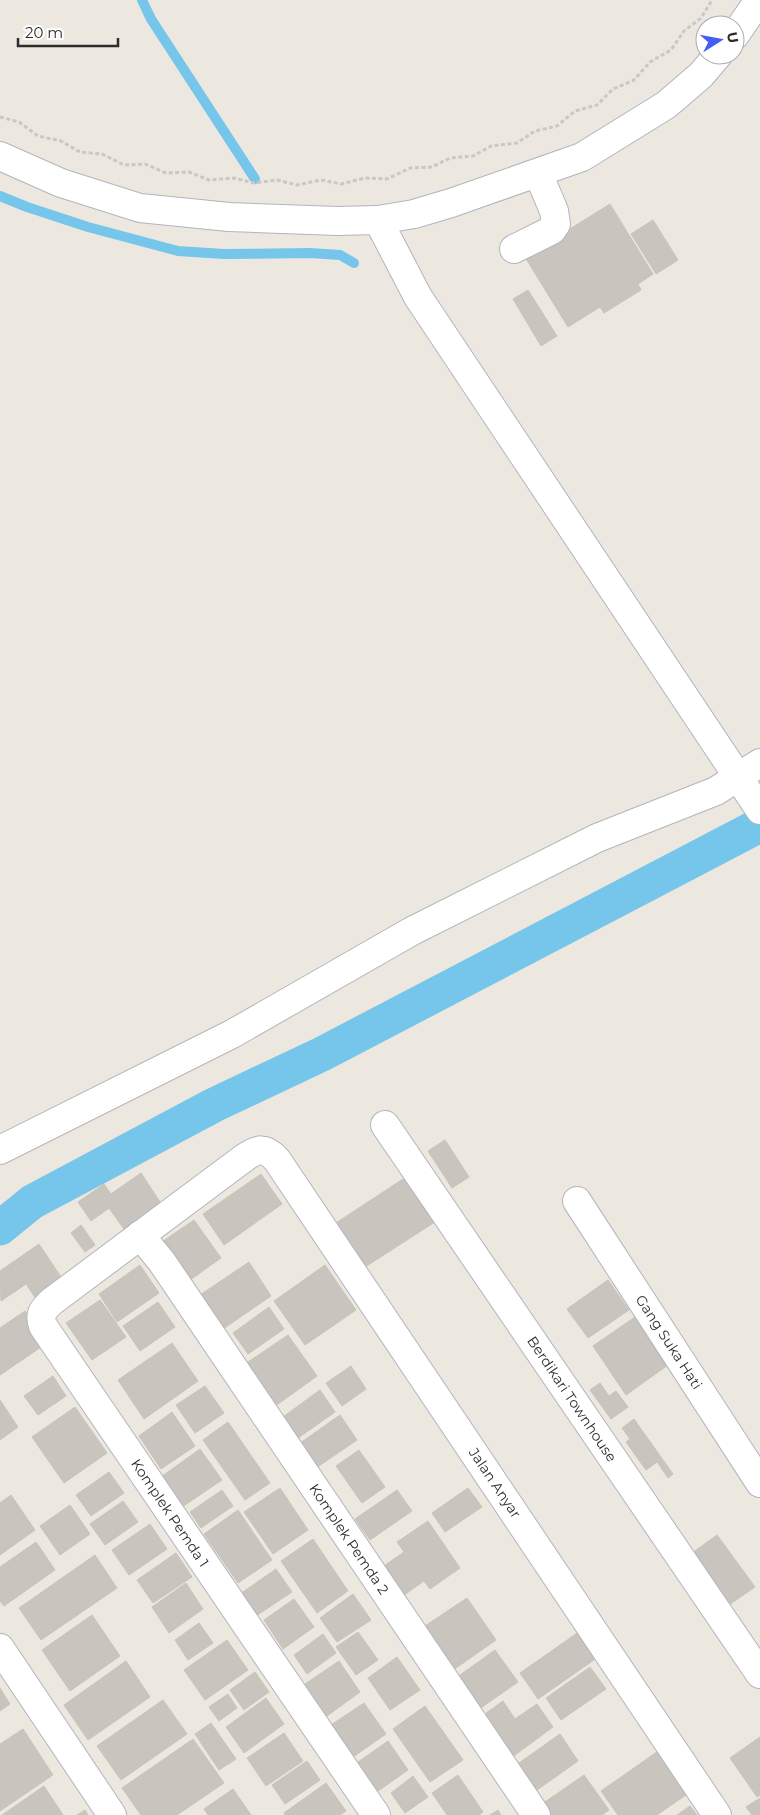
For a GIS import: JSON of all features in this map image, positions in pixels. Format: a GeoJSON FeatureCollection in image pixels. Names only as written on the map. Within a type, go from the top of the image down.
{"type":"FeatureCollection","features":[{"type":"Feature","properties":{"kind":"street"},"geometry":{"type":"LineString","coordinates":[[745,20],[759,0]]}},
{"type":"Feature","properties":{"kind":"street"},"geometry":{"type":"LineString","coordinates":[[0,156],[61,183],[140,208],[229,218],[337,221],[378,220],[414,214],[582,157],[666,105],[701,75],[710,65]]}},
{"type":"Feature","properties":{"kind":"street"},"geometry":{"type":"LineString","coordinates":[[514,250],[552,230],[556,224],[554,211],[538,173]]}},
{"type":"Feature","properties":{"kind":"street"},"geometry":{"type":"LineString","coordinates":[[0,1150],[232,1034],[412,931],[597,838],[716,791],[751,785],[418,297],[378,220]]}},
{"type":"Feature","properties":{"kind":"street","name":"Berdikari Townhouse"},"geometry":{"type":"LineString","coordinates":[[385,1125],[760,1674]]}},
{"type":"Feature","properties":{"kind":"street","name":"Jalan Anyar"},"geometry":{"type":"LineString","coordinates":[[140,1235],[251,1153],[262,1150],[271,1152],[717,1815]]}},
{"type":"Feature","properties":{"kind":"street","name":"Gang Suka Hati"},"geometry":{"type":"LineString","coordinates":[[577,1201],[760,1483]]}},
{"type":"Feature","properties":{"kind":"street","name":"Komplek Pemda 2"},"geometry":{"type":"LineString","coordinates":[[140,1235],[162,1262],[536,1815]]}},
{"type":"Feature","properties":{"kind":"street","name":"Komplek Pemda 1"},"geometry":{"type":"LineString","coordinates":[[140,1235],[51,1302],[43,1310],[40,1318],[43,1326],[376,1815]]}},
{"type":"Feature","properties":{"kind":"street"},"geometry":{"type":"LineString","coordinates":[[0,1648],[112,1815]]}},
{"type":"Feature","properties":{"kind":"path"},"geometry":{"type":"LineString","coordinates":[[0,117],[19,122],[38,136],[60,141],[80,152],[102,154],[124,165],[144,164],[166,173],[190,172],[209,180],[234,178],[254,183],[277,180],[298,185],[321,180],[341,184],[365,178],[387,179],[410,168],[432,167],[450,158],[473,156],[491,146],[516,143],[535,131],[557,126],[575,111],[596,105],[613,89],[634,80],[650,62],[671,50],[684,31],[701,18],[712,0]]}},
{"type":"Feature","properties":{"kind":"building"},"geometry":{"type":"Polygon","coordinates":[[[610,204],[653,274],[638,284],[641,290],[604,313],[600,307],[568,327],[525,257],[610,204]]]}},
{"type":"Feature","properties":{"kind":"building"},"geometry":{"type":"Polygon","coordinates":[[[653,220],[678,260],[656,274],[631,234],[653,220]]]}},
{"type":"Feature","properties":{"kind":"building"},"geometry":{"type":"Polygon","coordinates":[[[528,290],[557,336],[541,346],[513,299],[528,290]]]}},
{"type":"Feature","properties":{"kind":"building"},"geometry":{"type":"Polygon","coordinates":[[[445,1140],[469,1177],[452,1188],[428,1151],[445,1140]]]}},
{"type":"Feature","properties":{"kind":"building"},"geometry":{"type":"Polygon","coordinates":[[[141,1173],[166,1211],[129,1236],[109,1208],[91,1221],[78,1202],[104,1184],[111,1194],[141,1173]]]}},
{"type":"Feature","properties":{"kind":"building"},"geometry":{"type":"Polygon","coordinates":[[[261,1174],[282,1204],[224,1245],[203,1214],[261,1174]]]}},
{"type":"Feature","properties":{"kind":"building"},"geometry":{"type":"Polygon","coordinates":[[[406,1177],[435,1222],[365,1267],[336,1223],[406,1177]]]}},
{"type":"Feature","properties":{"kind":"building"},"geometry":{"type":"Polygon","coordinates":[[[194,1220],[221,1258],[186,1283],[159,1244],[194,1220]]]}},
{"type":"Feature","properties":{"kind":"building"},"geometry":{"type":"Polygon","coordinates":[[[81,1225],[95,1245],[85,1252],[71,1233],[81,1225]]]}},
{"type":"Feature","properties":{"kind":"building"},"geometry":{"type":"Polygon","coordinates":[[[39,1244],[63,1280],[36,1299],[26,1284],[1,1301],[0,1271],[39,1244]]]}},
{"type":"Feature","properties":{"kind":"building"},"geometry":{"type":"Polygon","coordinates":[[[249,1262],[271,1296],[223,1329],[200,1295],[249,1262]]]}},
{"type":"Feature","properties":{"kind":"building"},"geometry":{"type":"Polygon","coordinates":[[[140,1265],[159,1293],[117,1322],[99,1294],[140,1265]]]}},
{"type":"Feature","properties":{"kind":"building"},"geometry":{"type":"Polygon","coordinates":[[[325,1265],[356,1310],[305,1345],[274,1301],[325,1265]]]}},
{"type":"Feature","properties":{"kind":"building"},"geometry":{"type":"Polygon","coordinates":[[[608,1280],[629,1310],[588,1338],[567,1309],[608,1280]]]}},
{"type":"Feature","properties":{"kind":"building"},"geometry":{"type":"Polygon","coordinates":[[[100,1300],[126,1337],[92,1360],[66,1323],[100,1300]]]}},
{"type":"Feature","properties":{"kind":"building"},"geometry":{"type":"Polygon","coordinates":[[[158,1302],[175,1327],[140,1351],[123,1326],[158,1302]]]}},
{"type":"Feature","properties":{"kind":"building"},"geometry":{"type":"Polygon","coordinates":[[[269,1307],[284,1329],[248,1354],[233,1333],[269,1307]]]}},
{"type":"Feature","properties":{"kind":"building"},"geometry":{"type":"Polygon","coordinates":[[[25,1311],[47,1343],[0,1375],[0,1328],[25,1311]]]}},
{"type":"Feature","properties":{"kind":"building"},"geometry":{"type":"Polygon","coordinates":[[[635,1317],[668,1365],[626,1395],[593,1346],[635,1317]]]}},
{"type":"Feature","properties":{"kind":"building"},"geometry":{"type":"Polygon","coordinates":[[[288,1335],[317,1376],[274,1407],[245,1364],[288,1335]]]}},
{"type":"Feature","properties":{"kind":"building"},"geometry":{"type":"Polygon","coordinates":[[[172,1343],[198,1381],[144,1419],[118,1380],[172,1343]]]}},
{"type":"Feature","properties":{"kind":"building"},"geometry":{"type":"Polygon","coordinates":[[[351,1366],[366,1389],[342,1406],[326,1383],[351,1366]]]}},
{"type":"Feature","properties":{"kind":"building"},"geometry":{"type":"Polygon","coordinates":[[[53,1376],[66,1396],[38,1415],[24,1396],[53,1376]]]}},
{"type":"Feature","properties":{"kind":"building"},"geometry":{"type":"Polygon","coordinates":[[[600,1383],[609,1396],[616,1391],[628,1407],[611,1419],[590,1390],[600,1383]]]}},
{"type":"Feature","properties":{"kind":"building"},"geometry":{"type":"Polygon","coordinates":[[[205,1386],[224,1413],[195,1433],[176,1405],[205,1386]]]}},
{"type":"Feature","properties":{"kind":"building"},"geometry":{"type":"Polygon","coordinates":[[[320,1390],[335,1412],[291,1443],[276,1422],[320,1390]]]}},
{"type":"Feature","properties":{"kind":"building"},"geometry":{"type":"Polygon","coordinates":[[[0,1400],[18,1427],[0,1440],[0,1400]]]}},
{"type":"Feature","properties":{"kind":"building"},"geometry":{"type":"Polygon","coordinates":[[[75,1407],[107,1453],[64,1483],[32,1437],[75,1407]]]}},
{"type":"Feature","properties":{"kind":"building"},"geometry":{"type":"Polygon","coordinates":[[[172,1412],[195,1446],[161,1469],[139,1436],[172,1412]]]}},
{"type":"Feature","properties":{"kind":"building"},"geometry":{"type":"Polygon","coordinates":[[[340,1415],[357,1440],[313,1470],[296,1446],[340,1415]]]}},
{"type":"Feature","properties":{"kind":"building"},"geometry":{"type":"Polygon","coordinates":[[[634,1419],[673,1474],[668,1478],[657,1462],[646,1470],[626,1442],[630,1439],[622,1428],[634,1419]]]}},
{"type":"Feature","properties":{"kind":"building"},"geometry":{"type":"Polygon","coordinates":[[[228,1422],[270,1483],[245,1500],[203,1440],[228,1422]]]}},
{"type":"Feature","properties":{"kind":"building"},"geometry":{"type":"Polygon","coordinates":[[[200,1449],[222,1480],[182,1507],[161,1477],[200,1449]]]}},
{"type":"Feature","properties":{"kind":"building"},"geometry":{"type":"Polygon","coordinates":[[[359,1450],[385,1487],[362,1503],[336,1466],[359,1450]]]}},
{"type":"Feature","properties":{"kind":"building"},"geometry":{"type":"Polygon","coordinates":[[[109,1472],[124,1493],[91,1516],[76,1495],[109,1472]]]}},
{"type":"Feature","properties":{"kind":"building"},"geometry":{"type":"Polygon","coordinates":[[[280,1488],[308,1530],[273,1554],[244,1512],[280,1488]]]}},
{"type":"Feature","properties":{"kind":"building"},"geometry":{"type":"Polygon","coordinates":[[[468,1488],[482,1507],[445,1532],[432,1513],[468,1488]]]}},
{"type":"Feature","properties":{"kind":"building"},"geometry":{"type":"Polygon","coordinates":[[[222,1490],[233,1506],[201,1528],[190,1512],[222,1490]]]}},
{"type":"Feature","properties":{"kind":"building"},"geometry":{"type":"Polygon","coordinates":[[[397,1490],[412,1511],[370,1540],[355,1519],[397,1490]]]}},
{"type":"Feature","properties":{"kind":"building"},"geometry":{"type":"Polygon","coordinates":[[[11,1495],[35,1530],[0,1555],[0,1503],[11,1495]]]}},
{"type":"Feature","properties":{"kind":"building"},"geometry":{"type":"Polygon","coordinates":[[[123,1501],[138,1522],[105,1545],[90,1524],[123,1501]]]}},
{"type":"Feature","properties":{"kind":"building"},"geometry":{"type":"Polygon","coordinates":[[[70,1505],[90,1534],[60,1555],[40,1526],[70,1505]]]}},
{"type":"Feature","properties":{"kind":"building"},"geometry":{"type":"Polygon","coordinates":[[[238,1510],[272,1560],[238,1583],[204,1534],[238,1510]]]}},
{"type":"Feature","properties":{"kind":"building"},"geometry":{"type":"Polygon","coordinates":[[[428,1521],[460,1568],[430,1589],[424,1581],[404,1595],[384,1566],[404,1552],[397,1542],[428,1521]]]}},
{"type":"Feature","properties":{"kind":"building"},"geometry":{"type":"Polygon","coordinates":[[[150,1524],[167,1549],[129,1575],[112,1550],[150,1524]]]}},
{"type":"Feature","properties":{"kind":"building"},"geometry":{"type":"Polygon","coordinates":[[[717,1535],[755,1587],[726,1607],[688,1556],[717,1535]]]}},
{"type":"Feature","properties":{"kind":"building"},"geometry":{"type":"Polygon","coordinates":[[[313,1539],[348,1591],[317,1613],[281,1561],[313,1539]]]}},
{"type":"Feature","properties":{"kind":"building"},"geometry":{"type":"Polygon","coordinates":[[[36,1542],[55,1570],[4,1606],[0,1601],[0,1567],[36,1542]]]}},
{"type":"Feature","properties":{"kind":"building"},"geometry":{"type":"Polygon","coordinates":[[[176,1553],[192,1577],[153,1603],[137,1580],[176,1553]]]}},
{"type":"Feature","properties":{"kind":"building"},"geometry":{"type":"Polygon","coordinates":[[[95,1555],[117,1588],[41,1640],[19,1608],[95,1555]]]}},
{"type":"Feature","properties":{"kind":"building"},"geometry":{"type":"Polygon","coordinates":[[[276,1569],[292,1592],[256,1616],[240,1594],[276,1569]]]}},
{"type":"Feature","properties":{"kind":"building"},"geometry":{"type":"Polygon","coordinates":[[[186,1583],[203,1609],[169,1633],[152,1607],[186,1583]]]}},
{"type":"Feature","properties":{"kind":"building"},"geometry":{"type":"Polygon","coordinates":[[[353,1594],[371,1620],[337,1642],[320,1618],[353,1594]]]}},
{"type":"Feature","properties":{"kind":"building"},"geometry":{"type":"Polygon","coordinates":[[[467,1598],[496,1640],[449,1673],[419,1630],[467,1598]]]}},
{"type":"Feature","properties":{"kind":"building"},"geometry":{"type":"Polygon","coordinates":[[[294,1599],[314,1627],[283,1649],[264,1620],[294,1599]]]}},
{"type":"Feature","properties":{"kind":"building"},"geometry":{"type":"Polygon","coordinates":[[[92,1615],[120,1656],[70,1691],[42,1650],[92,1615]]]}},
{"type":"Feature","properties":{"kind":"building"},"geometry":{"type":"Polygon","coordinates":[[[199,1623],[213,1643],[188,1660],[175,1640],[199,1623]]]}},
{"type":"Feature","properties":{"kind":"building"},"geometry":{"type":"Polygon","coordinates":[[[583,1629],[601,1655],[538,1699],[520,1673],[583,1629]]]}},
{"type":"Feature","properties":{"kind":"building"},"geometry":{"type":"Polygon","coordinates":[[[358,1632],[378,1660],[356,1675],[336,1647],[358,1632]]]}},
{"type":"Feature","properties":{"kind":"building"},"geometry":{"type":"Polygon","coordinates":[[[323,1634],[336,1653],[307,1674],[294,1655],[323,1634]]]}},
{"type":"Feature","properties":{"kind":"building"},"geometry":{"type":"Polygon","coordinates":[[[227,1640],[248,1670],[205,1700],[184,1670],[227,1640]]]}},
{"type":"Feature","properties":{"kind":"building"},"geometry":{"type":"Polygon","coordinates":[[[495,1650],[518,1682],[475,1712],[453,1680],[495,1650]]]}},
{"type":"Feature","properties":{"kind":"building"},"geometry":{"type":"Polygon","coordinates":[[[397,1657],[420,1690],[390,1710],[368,1678],[397,1657]]]}},
{"type":"Feature","properties":{"kind":"building"},"geometry":{"type":"Polygon","coordinates":[[[126,1661],[150,1697],[88,1740],[64,1705],[126,1661]]]}},
{"type":"Feature","properties":{"kind":"building"},"geometry":{"type":"Polygon","coordinates":[[[339,1661],[360,1692],[327,1716],[305,1684],[339,1661]]]}},
{"type":"Feature","properties":{"kind":"building"},"geometry":{"type":"Polygon","coordinates":[[[590,1667],[606,1689],[561,1720],[546,1698],[590,1667]]]}},
{"type":"Feature","properties":{"kind":"building"},"geometry":{"type":"Polygon","coordinates":[[[255,1672],[269,1692],[244,1710],[230,1690],[255,1672]]]}},
{"type":"Feature","properties":{"kind":"building"},"geometry":{"type":"Polygon","coordinates":[[[0,1688],[10,1704],[0,1711],[0,1688]]]}},
{"type":"Feature","properties":{"kind":"building"},"geometry":{"type":"Polygon","coordinates":[[[228,1694],[237,1708],[219,1721],[209,1707],[228,1694]]]}},
{"type":"Feature","properties":{"kind":"building"},"geometry":{"type":"Polygon","coordinates":[[[266,1698],[284,1724],[244,1753],[226,1727],[266,1698]]]}},
{"type":"Feature","properties":{"kind":"building"},"geometry":{"type":"Polygon","coordinates":[[[163,1700],[187,1734],[121,1780],[97,1746],[163,1700]]]}},
{"type":"Feature","properties":{"kind":"building"},"geometry":{"type":"Polygon","coordinates":[[[503,1701],[515,1719],[537,1704],[553,1727],[511,1758],[482,1716],[503,1701]]]}},
{"type":"Feature","properties":{"kind":"building"},"geometry":{"type":"Polygon","coordinates":[[[364,1703],[386,1734],[353,1757],[331,1725],[364,1703]]]}},
{"type":"Feature","properties":{"kind":"building"},"geometry":{"type":"Polygon","coordinates":[[[425,1706],[463,1760],[430,1782],[393,1729],[425,1706]]]}},
{"type":"Feature","properties":{"kind":"building"},"geometry":{"type":"Polygon","coordinates":[[[211,1723],[236,1759],[219,1770],[195,1734],[211,1723]]]}},
{"type":"Feature","properties":{"kind":"building"},"geometry":{"type":"Polygon","coordinates":[[[23,1729],[53,1775],[0,1811],[0,1744],[23,1729]]]}},
{"type":"Feature","properties":{"kind":"building"},"geometry":{"type":"Polygon","coordinates":[[[284,1733],[303,1761],[266,1786],[247,1758],[284,1733]]]}},
{"type":"Feature","properties":{"kind":"building"},"geometry":{"type":"Polygon","coordinates":[[[560,1734],[578,1761],[537,1790],[519,1763],[560,1734]]]}},
{"type":"Feature","properties":{"kind":"building"},"geometry":{"type":"Polygon","coordinates":[[[760,1737],[760,1795],[757,1797],[730,1758],[760,1737]]]}},
{"type":"Feature","properties":{"kind":"building"},"geometry":{"type":"Polygon","coordinates":[[[193,1739],[224,1783],[177,1815],[141,1815],[122,1788],[193,1739]]]}},
{"type":"Feature","properties":{"kind":"building"},"geometry":{"type":"Polygon","coordinates":[[[388,1741],[408,1770],[378,1791],[358,1762],[388,1741]]]}},
{"type":"Feature","properties":{"kind":"building"},"geometry":{"type":"Polygon","coordinates":[[[664,1747],[693,1790],[657,1815],[618,1815],[601,1791],[664,1747]]]}},
{"type":"Feature","properties":{"kind":"building"},"geometry":{"type":"Polygon","coordinates":[[[307,1761],[320,1780],[285,1804],[272,1785],[307,1761]]]}},
{"type":"Feature","properties":{"kind":"building"},"geometry":{"type":"Polygon","coordinates":[[[458,1775],[483,1812],[479,1815],[447,1815],[432,1793],[458,1775]]]}},
{"type":"Feature","properties":{"kind":"building"},"geometry":{"type":"Polygon","coordinates":[[[584,1775],[609,1810],[602,1815],[550,1815],[542,1804],[584,1775]]]}},
{"type":"Feature","properties":{"kind":"building"},"geometry":{"type":"Polygon","coordinates":[[[413,1776],[428,1797],[405,1813],[391,1793],[413,1776]]]}},
{"type":"Feature","properties":{"kind":"building"},"geometry":{"type":"Polygon","coordinates":[[[326,1783],[346,1811],[340,1815],[285,1815],[284,1813],[326,1783]]]}},
{"type":"Feature","properties":{"kind":"building"},"geometry":{"type":"Polygon","coordinates":[[[44,1786],[63,1815],[2,1815],[44,1786]]]}},
{"type":"Feature","properties":{"kind":"building"},"geometry":{"type":"Polygon","coordinates":[[[233,1789],[251,1815],[208,1815],[204,1809],[233,1789]]]}},
{"type":"Feature","properties":{"kind":"building"},"geometry":{"type":"Polygon","coordinates":[[[760,1798],[760,1815],[752,1815],[746,1807],[760,1798]]]}},
{"type":"Feature","properties":{"kind":"building"},"geometry":{"type":"Polygon","coordinates":[[[690,1806],[697,1815],[677,1815],[690,1806]]]}},
{"type":"Feature","properties":{"kind":"building"},"geometry":{"type":"Polygon","coordinates":[[[85,1810],[88,1815],[77,1815],[85,1810]]]}},
{"type":"Feature","properties":{"kind":"building"},"geometry":{"type":"Polygon","coordinates":[[[498,1810],[501,1815],[490,1815],[498,1810]]]}},
{"type":"Feature","properties":{"kind":"waterway"},"geometry":{"type":"LineString","coordinates":[[142,0],[151,19],[255,179]]}},
{"type":"Feature","properties":{"kind":"waterway"},"geometry":{"type":"LineString","coordinates":[[0,196],[88,227],[178,251],[224,254],[310,253],[340,255],[354,263]]}},
{"type":"Feature","properties":{"kind":"waterway"},"geometry":{"type":"LineString","coordinates":[[0,1228],[32,1202],[214,1105],[322,1054],[760,825]]}}]}
